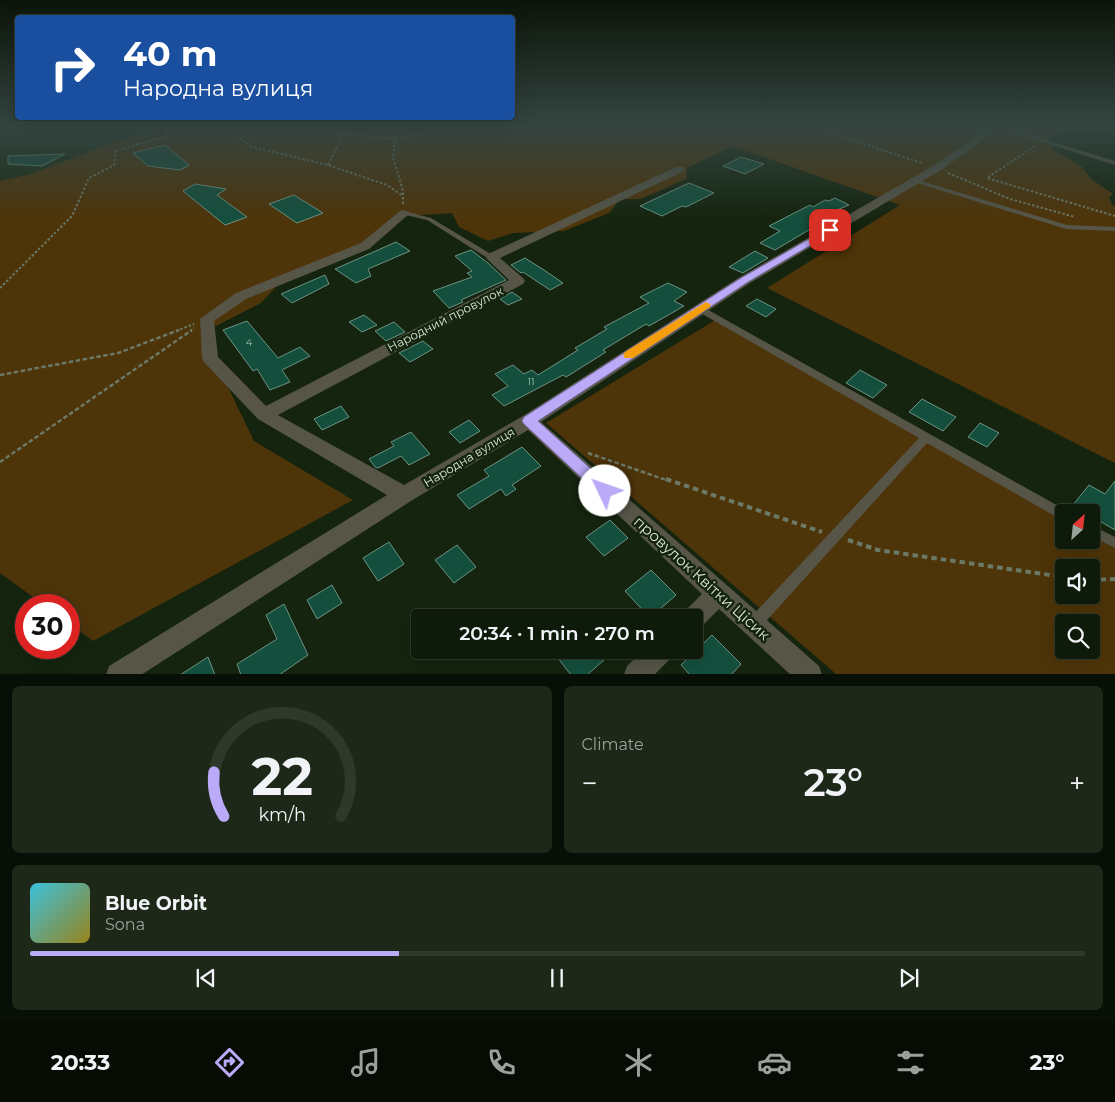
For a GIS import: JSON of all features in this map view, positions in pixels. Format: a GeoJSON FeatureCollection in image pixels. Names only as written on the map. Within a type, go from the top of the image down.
{"type":"FeatureCollection","features":[{"type":"Feature","properties":{"kind":"street","name":"Народна вулиця"},"geometry":{"type":"LineString","coordinates":[[118,674],[404,495],[529,421],[745,280],[951,158]]}},
{"type":"Feature","properties":{"kind":"street"},"geometry":{"type":"LineString","coordinates":[[492,257],[680,169]]}},
{"type":"Feature","properties":{"kind":"street"},"geometry":{"type":"LineString","coordinates":[[404,214],[366,246],[241,296],[207,319],[210,358],[264,415],[404,495]]}},
{"type":"Feature","properties":{"kind":"street","name":"Народний провулок"},"geometry":{"type":"LineString","coordinates":[[264,415],[518,281],[492,257]]}},
{"type":"Feature","properties":{"kind":"street","name":"провулок Квітки Цісик"},"geometry":{"type":"LineString","coordinates":[[529,421],[718,594],[810,674]]}},
{"type":"Feature","properties":{"kind":"street"},"geometry":{"type":"LineString","coordinates":[[703,609],[718,594]]}},
{"type":"Feature","properties":{"kind":"street"},"geometry":{"type":"LineString","coordinates":[[636,674],[652,659]]}},
{"type":"Feature","properties":{"kind":"lane"},"geometry":{"type":"LineString","coordinates":[[1100,158],[1115,163]]}},
{"type":"Feature","properties":{"kind":"lane"},"geometry":{"type":"LineString","coordinates":[[916,180],[1066,227],[1115,229]]}},
{"type":"Feature","properties":{"kind":"lane"},"geometry":{"type":"LineString","coordinates":[[404,214],[430,219],[492,257]]}},
{"type":"Feature","properties":{"kind":"lane"},"geometry":{"type":"LineString","coordinates":[[700,309],[1055,509]]}},
{"type":"Feature","properties":{"kind":"lane"},"geometry":{"type":"LineString","coordinates":[[753,625],[926,437]]}},
{"type":"Feature","properties":{"kind":"lane"},"geometry":{"type":"LineString","coordinates":[[1100,535],[1115,544]]}},
{"type":"Feature","properties":{"kind":"path"},"geometry":{"type":"LineString","coordinates":[[0,288],[72,216],[89,178],[114,165],[115,158]]}},
{"type":"Feature","properties":{"kind":"path"},"geometry":{"type":"LineString","coordinates":[[300,158],[328,165],[387,185],[403,196]]}},
{"type":"Feature","properties":{"kind":"path"},"geometry":{"type":"LineString","coordinates":[[328,165],[331,158]]}},
{"type":"Feature","properties":{"kind":"path"},"geometry":{"type":"LineString","coordinates":[[393,158],[403,196],[404,214]]}},
{"type":"Feature","properties":{"kind":"path"},"geometry":{"type":"LineString","coordinates":[[908,158],[937,168],[1010,199],[1077,218]]}},
{"type":"Feature","properties":{"kind":"path"},"geometry":{"type":"LineString","coordinates":[[1016,158],[987,178],[1115,216]]}},
{"type":"Feature","properties":{"kind":"path"},"geometry":{"type":"LineString","coordinates":[[0,375],[118,353],[207,319]]}},
{"type":"Feature","properties":{"kind":"path"},"geometry":{"type":"LineString","coordinates":[[0,462],[207,319]]}},
{"type":"Feature","properties":{"kind":"path"},"geometry":{"type":"LineString","coordinates":[[586,452],[878,550],[1055,577]]}},
{"type":"Feature","properties":{"kind":"path"},"geometry":{"type":"LineString","coordinates":[[1100,580],[1115,579]]}},
{"type":"Feature","properties":{"kind":"shaded area"},"geometry":{"type":"Polygon","coordinates":[[[0,158],[82,158],[0,184],[0,158]]]}},
{"type":"Feature","properties":{"kind":"shaded area"},"geometry":{"type":"Polygon","coordinates":[[[72,158],[707,158],[687,168],[686,179],[641,199],[620,199],[609,213],[564,231],[513,233],[488,241],[459,227],[452,213],[396,217],[362,245],[285,277],[261,303],[202,333],[254,441],[353,500],[93,641],[80,631],[80,594],[29,594],[0,573],[0,181],[31,174],[72,158]]]}},
{"type":"Feature","properties":{"kind":"shaded area"},"geometry":{"type":"Polygon","coordinates":[[[767,158],[1068,158],[1082,167],[1091,179],[1113,194],[1109,197],[1112,205],[1115,206],[1115,463],[767,288],[900,205],[767,158]]]}},
{"type":"Feature","properties":{"kind":"shaded area"},"geometry":{"type":"Polygon","coordinates":[[[717,319],[1055,510],[1055,549],[1100,549],[1100,535],[1115,543],[1115,674],[836,674],[546,423],[717,319]]]}},
{"type":"Feature","properties":{"kind":"building"},"geometry":{"type":"Polygon","coordinates":[[[8,158],[56,158],[42,166],[8,164],[8,158]]]}},
{"type":"Feature","properties":{"kind":"building"},"geometry":{"type":"Polygon","coordinates":[[[139,158],[181,158],[189,165],[180,170],[148,166],[139,158]]]}},
{"type":"Feature","properties":{"kind":"building"},"geometry":{"type":"Polygon","coordinates":[[[738,158],[746,158],[764,164],[745,174],[723,166],[738,158]]]}},
{"type":"Feature","properties":{"kind":"building"},"geometry":{"type":"Polygon","coordinates":[[[689,183],[714,193],[662,216],[640,206],[689,183]]]}},
{"type":"Feature","properties":{"kind":"building"},"geometry":{"type":"Polygon","coordinates":[[[195,184],[226,189],[217,195],[247,217],[225,225],[183,191],[195,184]]]}},
{"type":"Feature","properties":{"kind":"building"},"geometry":{"type":"Polygon","coordinates":[[[294,195],[323,213],[297,223],[269,204],[294,195]]]}},
{"type":"Feature","properties":{"kind":"building"},"geometry":{"type":"Polygon","coordinates":[[[835,198],[849,205],[832,212],[836,214],[775,250],[760,243],[780,231],[769,226],[810,205],[813,207],[825,200],[829,201],[835,198]]]}},
{"type":"Feature","properties":{"kind":"building"},"geometry":{"type":"Polygon","coordinates":[[[396,242],[410,251],[368,269],[371,276],[356,283],[335,269],[396,242]]]}},
{"type":"Feature","properties":{"kind":"building"},"geometry":{"type":"Polygon","coordinates":[[[471,250],[506,280],[461,300],[463,302],[449,308],[433,291],[472,277],[467,273],[472,271],[455,256],[471,250]]]}},
{"type":"Feature","properties":{"kind":"building"},"geometry":{"type":"Polygon","coordinates":[[[755,251],[768,258],[743,273],[729,267],[755,251]]]}},
{"type":"Feature","properties":{"kind":"building"},"geometry":{"type":"Polygon","coordinates":[[[525,258],[563,283],[550,290],[511,265],[525,258]]]}},
{"type":"Feature","properties":{"kind":"building"},"geometry":{"type":"Polygon","coordinates":[[[325,275],[329,284],[292,303],[281,294],[325,275]]]}},
{"type":"Feature","properties":{"kind":"building"},"geometry":{"type":"Polygon","coordinates":[[[668,283],[687,292],[674,301],[684,306],[649,326],[646,324],[603,350],[606,352],[566,377],[563,375],[504,406],[492,395],[508,386],[495,374],[513,365],[524,374],[532,370],[538,375],[578,350],[575,348],[607,329],[604,327],[649,303],[640,297],[668,283]]]}},
{"type":"Feature","properties":{"kind":"building"},"geometry":{"type":"Polygon","coordinates":[[[512,292],[522,299],[508,305],[500,299],[512,292]]]}},
{"type":"Feature","properties":{"kind":"building"},"geometry":{"type":"Polygon","coordinates":[[[757,299],[776,309],[766,317],[746,306],[757,299]]]}},
{"type":"Feature","properties":{"kind":"building"},"geometry":{"type":"Polygon","coordinates":[[[364,315],[377,325],[362,332],[349,322],[364,315]]]}},
{"type":"Feature","properties":{"kind":"building"},"geometry":{"type":"Polygon","coordinates":[[[247,321],[278,358],[300,347],[310,356],[282,370],[290,382],[270,390],[257,369],[253,371],[223,330],[247,321]]]}},
{"type":"Feature","properties":{"kind":"building"},"geometry":{"type":"Polygon","coordinates":[[[394,322],[405,332],[386,341],[375,331],[394,322]]]}},
{"type":"Feature","properties":{"kind":"building"},"geometry":{"type":"Polygon","coordinates":[[[423,341],[433,349],[410,362],[399,353],[423,341]]]}},
{"type":"Feature","properties":{"kind":"building"},"geometry":{"type":"Polygon","coordinates":[[[860,370],[887,385],[873,398],[846,383],[860,370]]]}},
{"type":"Feature","properties":{"kind":"building"},"geometry":{"type":"Polygon","coordinates":[[[922,399],[956,417],[943,431],[909,412],[922,399]]]}},
{"type":"Feature","properties":{"kind":"building"},"geometry":{"type":"Polygon","coordinates":[[[341,406],[349,417],[322,430],[314,419],[341,406]]]}},
{"type":"Feature","properties":{"kind":"building"},"geometry":{"type":"Polygon","coordinates":[[[469,420],[480,431],[460,443],[449,432],[469,420]]]}},
{"type":"Feature","properties":{"kind":"building"},"geometry":{"type":"Polygon","coordinates":[[[980,423],[999,433],[987,447],[968,437],[980,423]]]}},
{"type":"Feature","properties":{"kind":"building"},"geometry":{"type":"Polygon","coordinates":[[[411,432],[430,454],[409,465],[401,456],[378,468],[375,467],[369,459],[394,446],[391,442],[411,432]]]}},
{"type":"Feature","properties":{"kind":"building"},"geometry":{"type":"Polygon","coordinates":[[[522,447],[541,466],[512,485],[516,489],[506,496],[501,489],[469,509],[457,495],[489,476],[484,470],[522,447]]]}},
{"type":"Feature","properties":{"kind":"building"},"geometry":{"type":"Polygon","coordinates":[[[1115,481],[1115,530],[1100,521],[1100,504],[1074,504],[1089,485],[1105,494],[1115,481]]]}},
{"type":"Feature","properties":{"kind":"building"},"geometry":{"type":"Polygon","coordinates":[[[610,520],[628,538],[604,556],[586,537],[610,520]]]}},
{"type":"Feature","properties":{"kind":"building"},"geometry":{"type":"Polygon","coordinates":[[[389,542],[404,564],[378,581],[363,558],[389,542]]]}},
{"type":"Feature","properties":{"kind":"building"},"geometry":{"type":"Polygon","coordinates":[[[457,545],[476,567],[454,583],[435,560],[457,545]]]}},
{"type":"Feature","properties":{"kind":"building"},"geometry":{"type":"Polygon","coordinates":[[[651,570],[676,595],[660,609],[642,609],[625,591],[651,570]]]}},
{"type":"Feature","properties":{"kind":"building"},"geometry":{"type":"Polygon","coordinates":[[[332,585],[342,603],[317,619],[307,600],[332,585]]]}},
{"type":"Feature","properties":{"kind":"building"},"geometry":{"type":"Polygon","coordinates":[[[284,604],[308,655],[280,674],[241,674],[237,664],[277,639],[266,615],[284,604]]]}},
{"type":"Feature","properties":{"kind":"building"},"geometry":{"type":"Polygon","coordinates":[[[712,635],[741,664],[732,674],[689,674],[681,665],[687,659],[703,659],[703,644],[712,635]]]}},
{"type":"Feature","properties":{"kind":"building"},"geometry":{"type":"Polygon","coordinates":[[[208,657],[215,674],[182,674],[208,657]]]}},
{"type":"Feature","properties":{"kind":"building"},"geometry":{"type":"Polygon","coordinates":[[[559,659],[604,660],[588,674],[570,674],[559,659]]]}},
{"type":"Feature","properties":{"kind":"slow traffic"},"geometry":{"type":"LineString","coordinates":[[629,355],[706,305]]}},
{"type":"Feature","properties":{"kind":"route"},"geometry":{"type":"LineString","coordinates":[[605,491],[529,421],[745,280],[830,230]]}}]}
